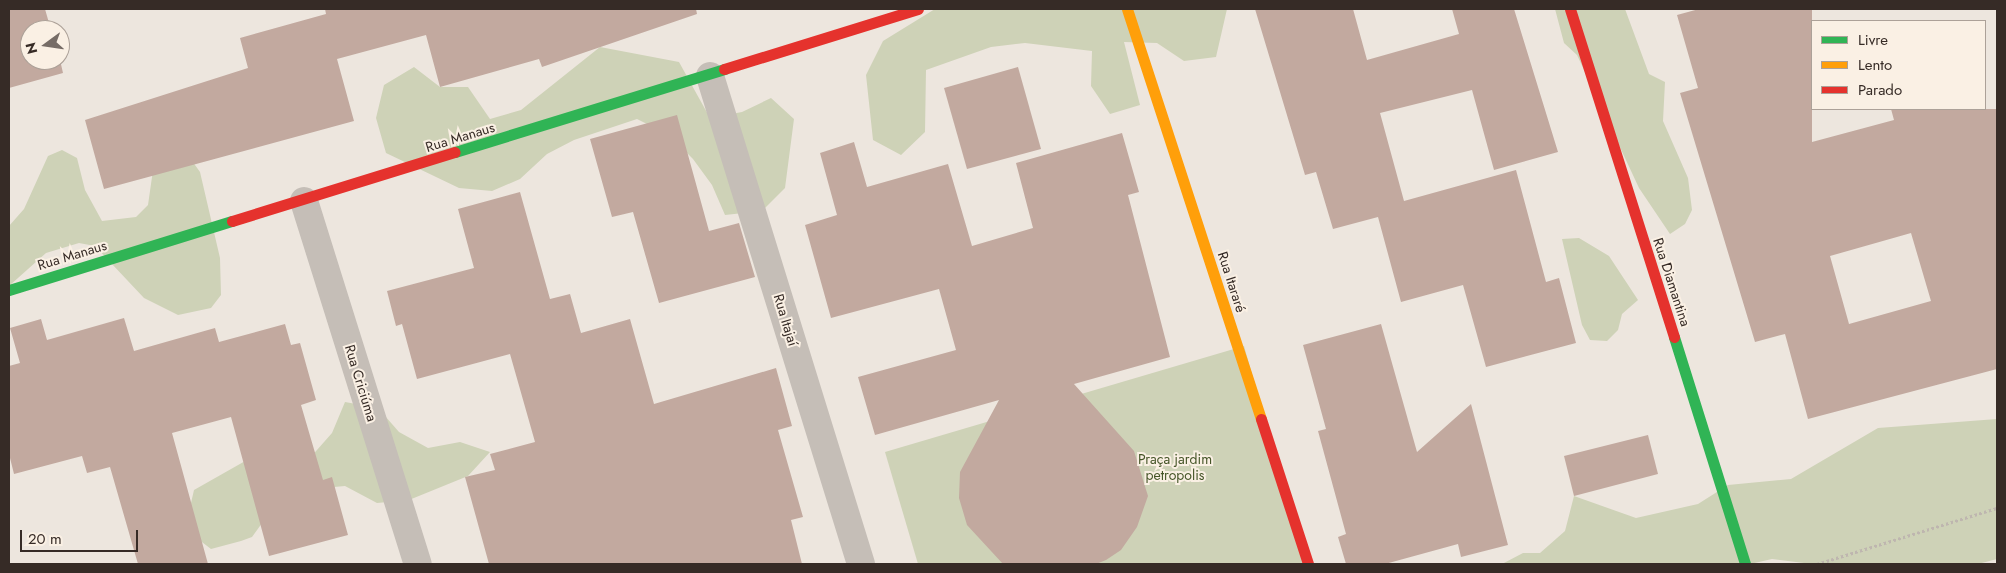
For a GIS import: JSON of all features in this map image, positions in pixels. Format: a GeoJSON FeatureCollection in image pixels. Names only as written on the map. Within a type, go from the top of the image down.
{"type":"FeatureCollection","features":[{"type":"Feature","properties":{"kind":"street","name":"Rua Manaus"},"geometry":{"type":"LineString","coordinates":[[9,290],[304,202],[710,76],[918,9]]}},
{"type":"Feature","properties":{"kind":"street","name":"Rua Itararé"},"geometry":{"type":"LineString","coordinates":[[1127,9],[1308,564]]}},
{"type":"Feature","properties":{"kind":"street","name":"Rua Diamantina"},"geometry":{"type":"LineString","coordinates":[[1570,9],[1745,564]]}},
{"type":"Feature","properties":{"kind":"street","name":"Rua Itajaí"},"geometry":{"type":"LineString","coordinates":[[710,76],[861,564]]}},
{"type":"Feature","properties":{"kind":"street","name":"Rua Criciúma"},"geometry":{"type":"LineString","coordinates":[[304,202],[418,564]]}},
{"type":"Feature","properties":{"kind":"path"},"geometry":{"type":"LineString","coordinates":[[1817,564],[1997,508]]}},
{"type":"Feature","properties":{"kind":"green space"},"geometry":{"type":"Polygon","coordinates":[[[935,9],[1227,9],[1216,57],[1184,61],[1157,43],[1124,42],[1140,105],[1110,114],[1091,86],[1092,51],[1025,43],[991,47],[926,70],[925,132],[901,155],[873,140],[866,75],[883,41],[935,9]]]}},
{"type":"Feature","properties":{"kind":"green space"},"geometry":{"type":"Polygon","coordinates":[[[1555,9],[1625,9],[1649,74],[1665,82],[1663,121],[1688,178],[1692,210],[1685,224],[1670,234],[1639,188],[1577,55],[1564,43],[1555,9]]]}},
{"type":"Feature","properties":{"kind":"green space"},"geometry":{"type":"Polygon","coordinates":[[[600,47],[679,62],[710,118],[742,112],[771,98],[794,119],[785,188],[762,211],[725,215],[712,185],[693,159],[669,135],[637,119],[574,140],[547,154],[520,179],[492,191],[459,188],[386,153],[376,118],[384,85],[414,67],[440,87],[468,87],[490,119],[521,110],[600,47]]]}},
{"type":"Feature","properties":{"kind":"green space"},"geometry":{"type":"Polygon","coordinates":[[[62,150],[77,158],[85,190],[102,221],[136,217],[148,205],[153,170],[190,158],[200,172],[220,258],[221,295],[211,308],[178,315],[144,298],[95,246],[79,243],[46,253],[9,286],[9,226],[24,209],[48,156],[62,150]]]}},
{"type":"Feature","properties":{"kind":"green space"},"geometry":{"type":"Polygon","coordinates":[[[1579,238],[1609,256],[1638,300],[1622,314],[1618,330],[1607,341],[1590,340],[1582,325],[1562,239],[1579,238]]]}},
{"type":"Feature","properties":{"kind":"green space","name":"Praça jardim petropolis"},"geometry":{"type":"Polygon","coordinates":[[[1244,346],[1306,564],[918,564],[885,452],[1244,346]]]}},
{"type":"Feature","properties":{"kind":"green space"},"geometry":{"type":"Polygon","coordinates":[[[345,402],[378,408],[399,432],[428,448],[460,442],[490,452],[468,476],[409,500],[377,503],[345,486],[312,489],[270,512],[252,537],[241,541],[211,549],[185,529],[194,490],[254,456],[309,459],[332,433],[345,402]]]}},
{"type":"Feature","properties":{"kind":"green space"},"geometry":{"type":"Polygon","coordinates":[[[1997,419],[1997,559],[1978,564],[1812,564],[1772,559],[1750,564],[1502,564],[1523,553],[1540,553],[1565,531],[1574,496],[1636,518],[1698,504],[1728,485],[1791,479],[1878,428],[1997,419]]]}},
{"type":"Feature","properties":{"kind":"building"},"geometry":{"type":"Polygon","coordinates":[[[9,9],[45,9],[48,20],[20,20],[20,70],[62,70],[63,73],[9,88],[9,9]]]}},
{"type":"Feature","properties":{"kind":"building"},"geometry":{"type":"Polygon","coordinates":[[[325,9],[696,9],[697,14],[542,67],[539,59],[440,87],[426,35],[337,59],[354,121],[104,189],[85,120],[248,68],[240,38],[326,14],[325,9]]]}},
{"type":"Feature","properties":{"kind":"building"},"geometry":{"type":"Polygon","coordinates":[[[1255,9],[1353,9],[1367,60],[1459,34],[1452,9],[1514,9],[1558,152],[1494,170],[1472,90],[1380,113],[1404,201],[1516,170],[1546,282],[1559,278],[1576,343],[1486,367],[1463,285],[1401,302],[1378,217],[1333,229],[1316,172],[1305,175],[1255,9]]]}},
{"type":"Feature","properties":{"kind":"building"},"geometry":{"type":"Polygon","coordinates":[[[1699,9],[1812,9],[1812,142],[1894,120],[1891,110],[1997,109],[1997,369],[1808,419],[1785,334],[1755,342],[1680,93],[1698,88],[1677,15],[1699,9]],[[1911,233],[1830,256],[1849,324],[1931,301],[1911,233]]]}},
{"type":"Feature","properties":{"kind":"building"},"geometry":{"type":"Polygon","coordinates":[[[1018,67],[1041,149],[967,169],[944,88],[1018,67]]]}},
{"type":"Feature","properties":{"kind":"building"},"geometry":{"type":"Polygon","coordinates":[[[677,115],[709,231],[739,223],[755,277],[659,303],[633,212],[612,217],[590,139],[677,115]]]}},
{"type":"Feature","properties":{"kind":"building"},"geometry":{"type":"Polygon","coordinates":[[[1122,133],[1139,192],[1128,195],[1170,357],[1074,384],[1134,451],[1148,496],[1137,527],[1121,550],[1106,560],[1096,564],[1003,564],[967,525],[959,498],[960,472],[999,400],[875,435],[858,377],[956,350],[939,289],[831,318],[805,225],[837,215],[820,153],[854,142],[867,187],[948,164],[972,246],[1033,228],[1016,163],[1122,133]]]}},
{"type":"Feature","properties":{"kind":"building"},"geometry":{"type":"Polygon","coordinates":[[[520,192],[550,299],[570,294],[581,333],[630,319],[654,404],[776,368],[792,426],[778,430],[803,517],[791,520],[802,564],[489,564],[465,477],[495,470],[490,454],[535,442],[510,354],[417,379],[402,324],[396,326],[387,291],[474,268],[458,209],[520,192]]]}},
{"type":"Feature","properties":{"kind":"building"},"geometry":{"type":"Polygon","coordinates":[[[124,318],[134,351],[215,328],[219,342],[285,324],[291,345],[300,343],[316,400],[301,405],[323,480],[332,477],[348,535],[269,556],[231,417],[172,433],[208,564],[138,564],[110,467],[87,473],[82,456],[14,474],[9,454],[9,366],[20,363],[10,328],[41,319],[47,340],[124,318]]]}},
{"type":"Feature","properties":{"kind":"building"},"geometry":{"type":"Polygon","coordinates":[[[1381,324],[1417,452],[1471,404],[1508,545],[1461,557],[1458,544],[1385,564],[1346,564],[1338,537],[1346,534],[1318,431],[1326,429],[1303,345],[1381,324]]]}},
{"type":"Feature","properties":{"kind":"building"},"geometry":{"type":"Polygon","coordinates":[[[1648,435],[1658,474],[1574,496],[1564,456],[1648,435]]]}},
{"type":"Feature","properties":{"kind":"traffic: fast"},"geometry":{"type":"LineString","coordinates":[[455,152],[724,69]]}},
{"type":"Feature","properties":{"kind":"traffic: fast"},"geometry":{"type":"LineString","coordinates":[[9,290],[232,221]]}},
{"type":"Feature","properties":{"kind":"traffic: fast"},"geometry":{"type":"LineString","coordinates":[[1674,337],[1745,564]]}},
{"type":"Feature","properties":{"kind":"traffic: slow"},"geometry":{"type":"LineString","coordinates":[[1127,9],[1261,419]]}},
{"type":"Feature","properties":{"kind":"traffic: jam"},"geometry":{"type":"LineString","coordinates":[[724,69],[918,9]]}},
{"type":"Feature","properties":{"kind":"traffic: jam"},"geometry":{"type":"LineString","coordinates":[[1570,9],[1674,337]]}},
{"type":"Feature","properties":{"kind":"traffic: jam"},"geometry":{"type":"LineString","coordinates":[[232,221],[455,152]]}},
{"type":"Feature","properties":{"kind":"traffic: jam"},"geometry":{"type":"LineString","coordinates":[[1261,419],[1308,564]]}}]}
